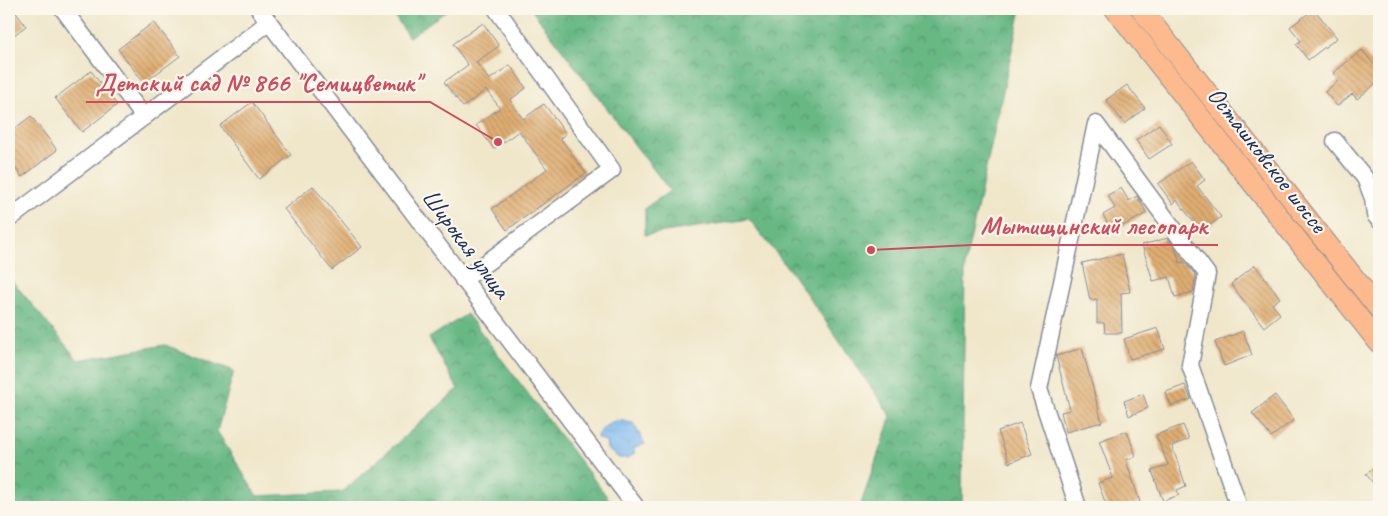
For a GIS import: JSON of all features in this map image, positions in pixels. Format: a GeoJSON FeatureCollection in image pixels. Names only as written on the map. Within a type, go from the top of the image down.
{"type":"FeatureCollection","features":[{"type":"Feature","properties":{"kind":"main road","name":"Осташковское шоссе"},"geometry":{"type":"LineString","coordinates":[[1116,9],[1379,343]]}},
{"type":"Feature","properties":{"kind":"main road","name":"Осташковское шоссе"},"geometry":{"type":"LineString","coordinates":[[1141,9],[1379,309]]}},
{"type":"Feature","properties":{"kind":"street"},"geometry":{"type":"LineString","coordinates":[[63,9],[144,116]]}},
{"type":"Feature","properties":{"kind":"street"},"geometry":{"type":"LineString","coordinates":[[463,280],[612,170],[496,10]]}},
{"type":"Feature","properties":{"kind":"street"},"geometry":{"type":"LineString","coordinates":[[9,219],[144,116],[264,15]]}},
{"type":"Feature","properties":{"kind":"street","name":"Широкая улица"},"geometry":{"type":"LineString","coordinates":[[264,15],[636,507]]}},
{"type":"Feature","properties":{"kind":"street"},"geometry":{"type":"LineString","coordinates":[[1078,507],[1039,389],[1096,124],[1207,274],[1190,365],[1239,507]]}},
{"type":"Feature","properties":{"kind":"street"},"geometry":{"type":"LineString","coordinates":[[1335,141],[1365,178],[1373,198],[1375,215],[1379,220]]}},
{"type":"Feature","properties":{"kind":"green space"},"geometry":{"type":"Polygon","coordinates":[[[389,9],[449,9],[409,37],[389,9]]]}},
{"type":"Feature","properties":{"kind":"green space"},"geometry":{"type":"Polygon","coordinates":[[[531,9],[1021,9],[965,264],[962,507],[860,507],[891,416],[794,276],[749,219],[645,235],[645,208],[670,191],[531,9]]]}},
{"type":"Feature","properties":{"kind":"green space"},"geometry":{"type":"Polygon","coordinates":[[[9,277],[78,360],[165,345],[234,371],[217,431],[257,496],[342,492],[458,389],[429,338],[467,314],[615,507],[9,507],[9,277]]]}},
{"type":"Feature","properties":{"kind":"water"},"geometry":{"type":"Polygon","coordinates":[[[618,420],[633,423],[645,444],[634,448],[634,454],[628,458],[619,458],[607,449],[606,442],[597,438],[598,434],[605,427],[618,420]]]}},
{"type":"Feature","properties":{"kind":"building"},"geometry":{"type":"Polygon","coordinates":[[[9,9],[13,9],[26,26],[9,39],[9,9]]]}},
{"type":"Feature","properties":{"kind":"building"},"geometry":{"type":"Polygon","coordinates":[[[1314,9],[1337,38],[1308,60],[1296,44],[1301,41],[1290,27],[1314,9]]]}},
{"type":"Feature","properties":{"kind":"building"},"geometry":{"type":"Polygon","coordinates":[[[154,22],[180,56],[144,83],[118,49],[154,22]]]}},
{"type":"Feature","properties":{"kind":"building"},"geometry":{"type":"Polygon","coordinates":[[[483,23],[499,46],[476,62],[489,80],[510,65],[526,88],[510,100],[523,119],[544,104],[566,134],[560,138],[586,173],[507,230],[492,209],[547,169],[519,131],[494,149],[476,125],[500,108],[486,90],[463,107],[444,82],[468,65],[453,44],[483,23]]]}},
{"type":"Feature","properties":{"kind":"building"},"geometry":{"type":"Polygon","coordinates":[[[1362,50],[1379,71],[1379,81],[1357,99],[1352,94],[1337,106],[1325,92],[1339,80],[1333,73],[1362,50]]]}},
{"type":"Feature","properties":{"kind":"building"},"geometry":{"type":"Polygon","coordinates":[[[91,71],[117,105],[82,132],[55,98],[91,71]]]}},
{"type":"Feature","properties":{"kind":"building"},"geometry":{"type":"Polygon","coordinates":[[[1127,85],[1145,108],[1125,124],[1106,100],[1127,85]]]}},
{"type":"Feature","properties":{"kind":"building"},"geometry":{"type":"Polygon","coordinates":[[[252,102],[291,155],[259,179],[220,126],[252,102]]]}},
{"type":"Feature","properties":{"kind":"building"},"geometry":{"type":"Polygon","coordinates":[[[31,116],[57,150],[22,177],[9,160],[9,133],[31,116]]]}},
{"type":"Feature","properties":{"kind":"building"},"geometry":{"type":"Polygon","coordinates":[[[1159,124],[1172,144],[1149,159],[1136,140],[1159,124]]]}},
{"type":"Feature","properties":{"kind":"building"},"geometry":{"type":"Polygon","coordinates":[[[1191,161],[1205,180],[1197,186],[1221,217],[1201,232],[1177,200],[1173,204],[1158,184],[1191,161]]]}},
{"type":"Feature","properties":{"kind":"building"},"geometry":{"type":"Polygon","coordinates":[[[313,186],[362,247],[332,270],[284,209],[313,186]]]}},
{"type":"Feature","properties":{"kind":"building"},"geometry":{"type":"Polygon","coordinates":[[[1121,188],[1129,201],[1137,196],[1147,213],[1112,232],[1103,215],[1115,208],[1108,195],[1121,188]]]}},
{"type":"Feature","properties":{"kind":"building"},"geometry":{"type":"Polygon","coordinates":[[[1168,238],[1175,248],[1180,263],[1185,262],[1196,276],[1193,292],[1175,297],[1169,277],[1153,281],[1142,245],[1168,238]]]}},
{"type":"Feature","properties":{"kind":"building"},"geometry":{"type":"Polygon","coordinates":[[[1122,254],[1130,292],[1121,293],[1122,333],[1105,333],[1104,323],[1097,323],[1097,299],[1090,300],[1082,263],[1122,254]]]}},
{"type":"Feature","properties":{"kind":"building"},"geometry":{"type":"Polygon","coordinates":[[[1255,265],[1280,298],[1272,304],[1280,314],[1264,327],[1231,284],[1255,265]]]}},
{"type":"Feature","properties":{"kind":"building"},"geometry":{"type":"Polygon","coordinates":[[[1158,328],[1165,349],[1130,359],[1124,339],[1158,328]]]}},
{"type":"Feature","properties":{"kind":"building"},"geometry":{"type":"Polygon","coordinates":[[[1243,331],[1252,355],[1224,366],[1215,342],[1243,331]]]}},
{"type":"Feature","properties":{"kind":"building"},"geometry":{"type":"Polygon","coordinates":[[[1082,348],[1102,422],[1066,432],[1061,412],[1070,410],[1056,356],[1082,348]]]}},
{"type":"Feature","properties":{"kind":"building"},"geometry":{"type":"Polygon","coordinates":[[[1185,385],[1191,399],[1171,406],[1166,392],[1185,385]]]}},
{"type":"Feature","properties":{"kind":"building"},"geometry":{"type":"Polygon","coordinates":[[[1143,394],[1148,408],[1129,416],[1124,401],[1143,394]]]}},
{"type":"Feature","properties":{"kind":"building"},"geometry":{"type":"Polygon","coordinates":[[[1275,395],[1294,420],[1271,437],[1252,413],[1275,395]]]}},
{"type":"Feature","properties":{"kind":"building"},"geometry":{"type":"Polygon","coordinates":[[[1020,423],[1032,454],[1009,463],[998,431],[1020,423]]]}},
{"type":"Feature","properties":{"kind":"building"},"geometry":{"type":"Polygon","coordinates":[[[1183,425],[1189,439],[1172,446],[1186,486],[1177,490],[1179,495],[1163,501],[1152,471],[1168,465],[1156,435],[1183,425]]]}},
{"type":"Feature","properties":{"kind":"building"},"geometry":{"type":"Polygon","coordinates":[[[1127,431],[1136,456],[1126,460],[1140,502],[1126,507],[1107,507],[1098,483],[1113,478],[1099,441],[1127,431]]]}},
{"type":"Feature","properties":{"kind":"building"},"geometry":{"type":"Polygon","coordinates":[[[1379,465],[1379,479],[1373,483],[1366,474],[1379,465]]]}},
{"type":"Feature","properties":{"kind":"place","name":"Детский сад № 866 \"Семицветик\""},"geometry":{"type":"Point","coordinates":[498,142]}},
{"type":"Feature","properties":{"kind":"place","name":"Мытищинский лесопарк"},"geometry":{"type":"Point","coordinates":[871,250]}}]}
